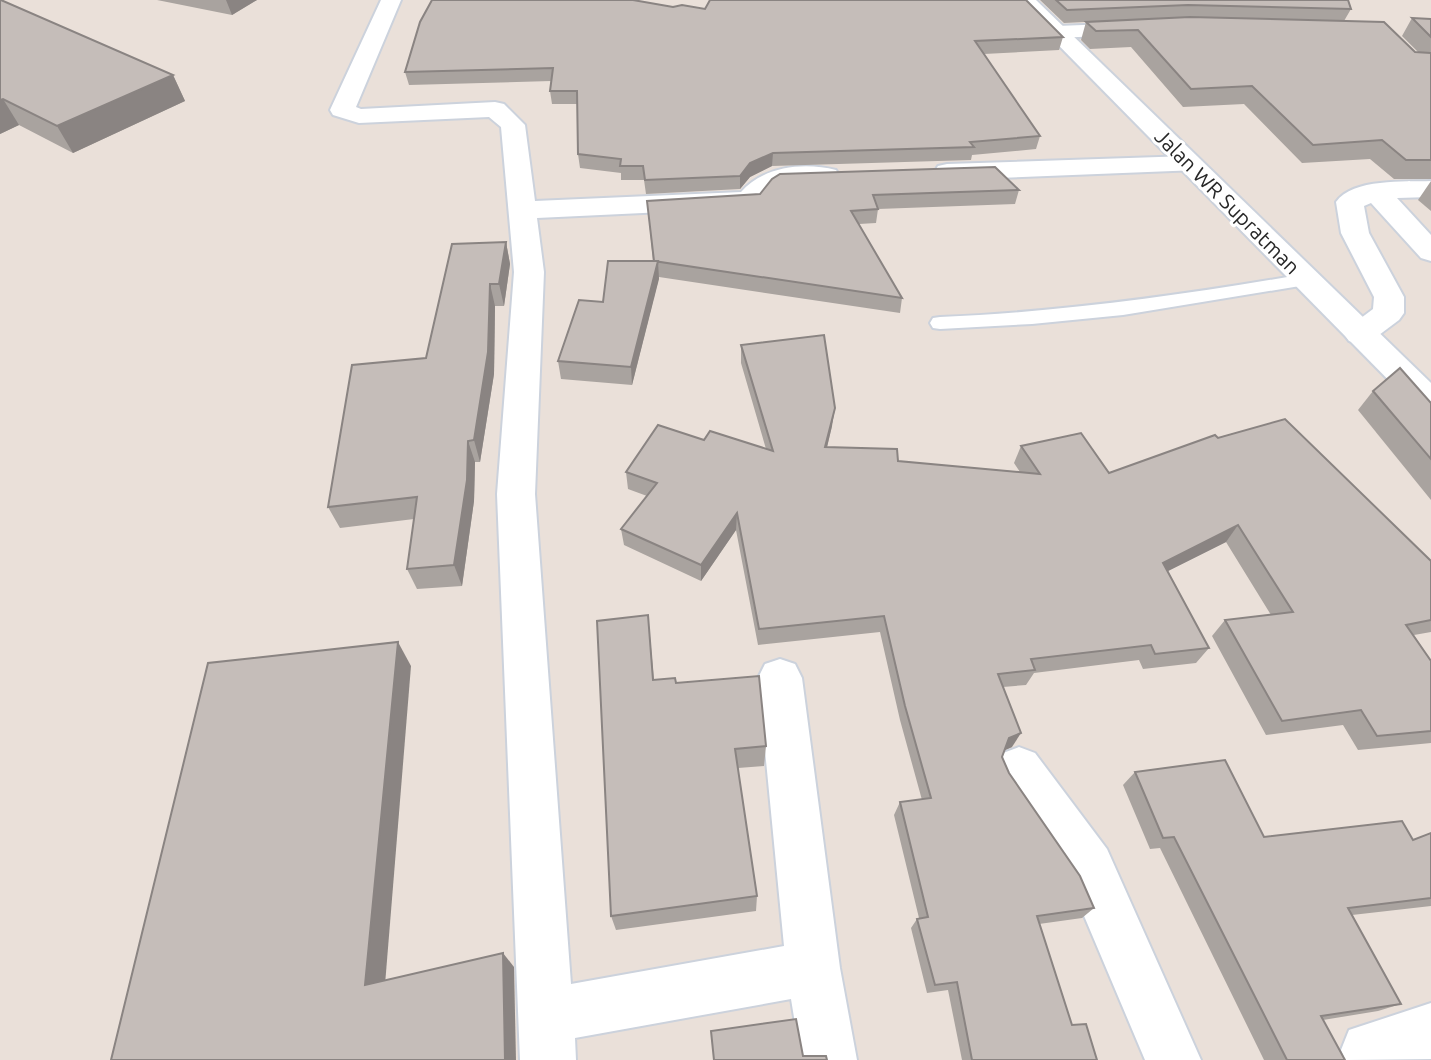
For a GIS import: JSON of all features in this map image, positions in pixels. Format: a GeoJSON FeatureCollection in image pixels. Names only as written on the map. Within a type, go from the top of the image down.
{"type":"FeatureCollection","features":[{"type":"Feature","properties":{"kind":"street"},"geometry":{"type":"LineString","coordinates":[[391,0],[342,110],[359,116],[495,109],[513,125],[529,272],[516,494],[547,1038],[813,968]]}},
{"type":"Feature","properties":{"kind":"street","name":"Jalan WR Supratman"},"geometry":{"type":"LineString","coordinates":[[1024,0],[1431,402]]}},
{"type":"Feature","properties":{"kind":"street"},"geometry":{"type":"LineString","coordinates":[[1057,32],[1155,28]]}},
{"type":"Feature","properties":{"kind":"street"},"geometry":{"type":"LineString","coordinates":[[924,173],[1189,164]]}},
{"type":"Feature","properties":{"kind":"street"},"geometry":{"type":"LineString","coordinates":[[522,211],[749,200],[760,185],[772,177],[854,175]]}},
{"type":"Feature","properties":{"kind":"street"},"geometry":{"type":"LineString","coordinates":[[1360,334],[1388,313],[1389,297],[1355,233],[1350,202],[1374,191],[1431,189]]}},
{"type":"Feature","properties":{"kind":"street"},"geometry":{"type":"LineString","coordinates":[[1374,191],[1431,252]]}},
{"type":"Feature","properties":{"kind":"street"},"geometry":{"type":"LineString","coordinates":[[780,678],[813,968],[829,1060]]}},
{"type":"Feature","properties":{"kind":"street"},"geometry":{"type":"LineString","coordinates":[[1018,769],[1089,867],[1173,1060]]}},
{"type":"Feature","properties":{"kind":"street"},"geometry":{"type":"LineString","coordinates":[[1369,1051],[1431,1031]]}},
{"type":"Feature","properties":{"kind":"lane"},"geometry":{"type":"LineString","coordinates":[[940,323],[1023,321],[1108,311],[1305,280]]}},
{"type":"Feature","properties":{"kind":"building"},"geometry":{"type":"Polygon","coordinates":[[[0,0],[173,75],[57,126],[3,99],[0,100],[0,0]]]}},
{"type":"Feature","properties":{"kind":"building"},"geometry":{"type":"Polygon","coordinates":[[[432,0],[633,0],[705,9],[710,0],[1026,0],[1063,37],[975,41],[1040,136],[970,142],[974,147],[773,153],[750,163],[740,176],[645,180],[643,166],[620,166],[621,159],[578,154],[577,91],[550,91],[553,68],[405,72],[420,22],[432,0]]]}},
{"type":"Feature","properties":{"kind":"building"},"geometry":{"type":"Polygon","coordinates":[[[1056,0],[1348,0],[1351,9],[1188,5],[1067,10],[1056,0]]]}},
{"type":"Feature","properties":{"kind":"building"},"geometry":{"type":"Polygon","coordinates":[[[1190,17],[1384,22],[1415,52],[1431,53],[1431,160],[1406,160],[1382,140],[1313,145],[1252,86],[1191,89],[1138,30],[1096,31],[1086,22],[1190,17]]]}},
{"type":"Feature","properties":{"kind":"building"},"geometry":{"type":"Polygon","coordinates":[[[1412,18],[1431,19],[1431,37],[1412,18]]]}},
{"type":"Feature","properties":{"kind":"building"},"geometry":{"type":"Polygon","coordinates":[[[995,167],[1019,190],[873,195],[878,209],[851,211],[902,298],[654,261],[647,201],[760,194],[772,179],[780,174],[995,167]]]}},
{"type":"Feature","properties":{"kind":"building"},"geometry":{"type":"Polygon","coordinates":[[[506,242],[499,284],[490,284],[488,352],[474,440],[468,441],[467,480],[454,565],[407,569],[417,497],[328,507],[352,365],[426,358],[452,244],[506,242]]]}},
{"type":"Feature","properties":{"kind":"building"},"geometry":{"type":"Polygon","coordinates":[[[608,261],[658,261],[631,367],[558,361],[579,300],[603,302],[608,261]]]}},
{"type":"Feature","properties":{"kind":"building"},"geometry":{"type":"Polygon","coordinates":[[[824,335],[835,408],[825,447],[897,449],[898,461],[1040,474],[1021,446],[1081,433],[1109,473],[1215,435],[1218,438],[1285,419],[1431,561],[1431,620],[1406,625],[1431,661],[1431,731],[1377,736],[1361,710],[1282,721],[1225,620],[1293,612],[1238,525],[1163,563],[1209,648],[1155,654],[1151,645],[1031,659],[1035,670],[998,674],[1021,733],[1009,738],[1002,757],[1009,773],[1080,876],[1094,908],[1037,916],[1072,1025],[1086,1024],[1097,1060],[972,1060],[957,982],[935,985],[917,919],[928,917],[900,802],[931,798],[905,706],[884,616],[759,629],[737,513],[701,565],[621,529],[657,483],[626,472],[658,425],[704,440],[710,431],[773,451],[741,345],[824,335]]]}},
{"type":"Feature","properties":{"kind":"building"},"geometry":{"type":"Polygon","coordinates":[[[1400,368],[1431,403],[1431,459],[1373,391],[1400,368]]]}},
{"type":"Feature","properties":{"kind":"building"},"geometry":{"type":"Polygon","coordinates":[[[648,615],[653,680],[675,678],[676,683],[759,676],[766,746],[735,749],[757,896],[611,916],[597,621],[648,615]]]}},
{"type":"Feature","properties":{"kind":"building"},"geometry":{"type":"Polygon","coordinates":[[[398,642],[365,985],[503,953],[505,1060],[111,1060],[208,663],[398,642]]]}},
{"type":"Feature","properties":{"kind":"building"},"geometry":{"type":"Polygon","coordinates":[[[1225,760],[1264,837],[1402,821],[1413,840],[1431,833],[1431,898],[1348,908],[1401,1004],[1321,1016],[1345,1060],[1287,1060],[1174,837],[1163,838],[1135,772],[1225,760]]]}},
{"type":"Feature","properties":{"kind":"building"},"geometry":{"type":"Polygon","coordinates":[[[796,1019],[803,1056],[826,1056],[827,1060],[714,1060],[711,1031],[796,1019]]]}}]}
